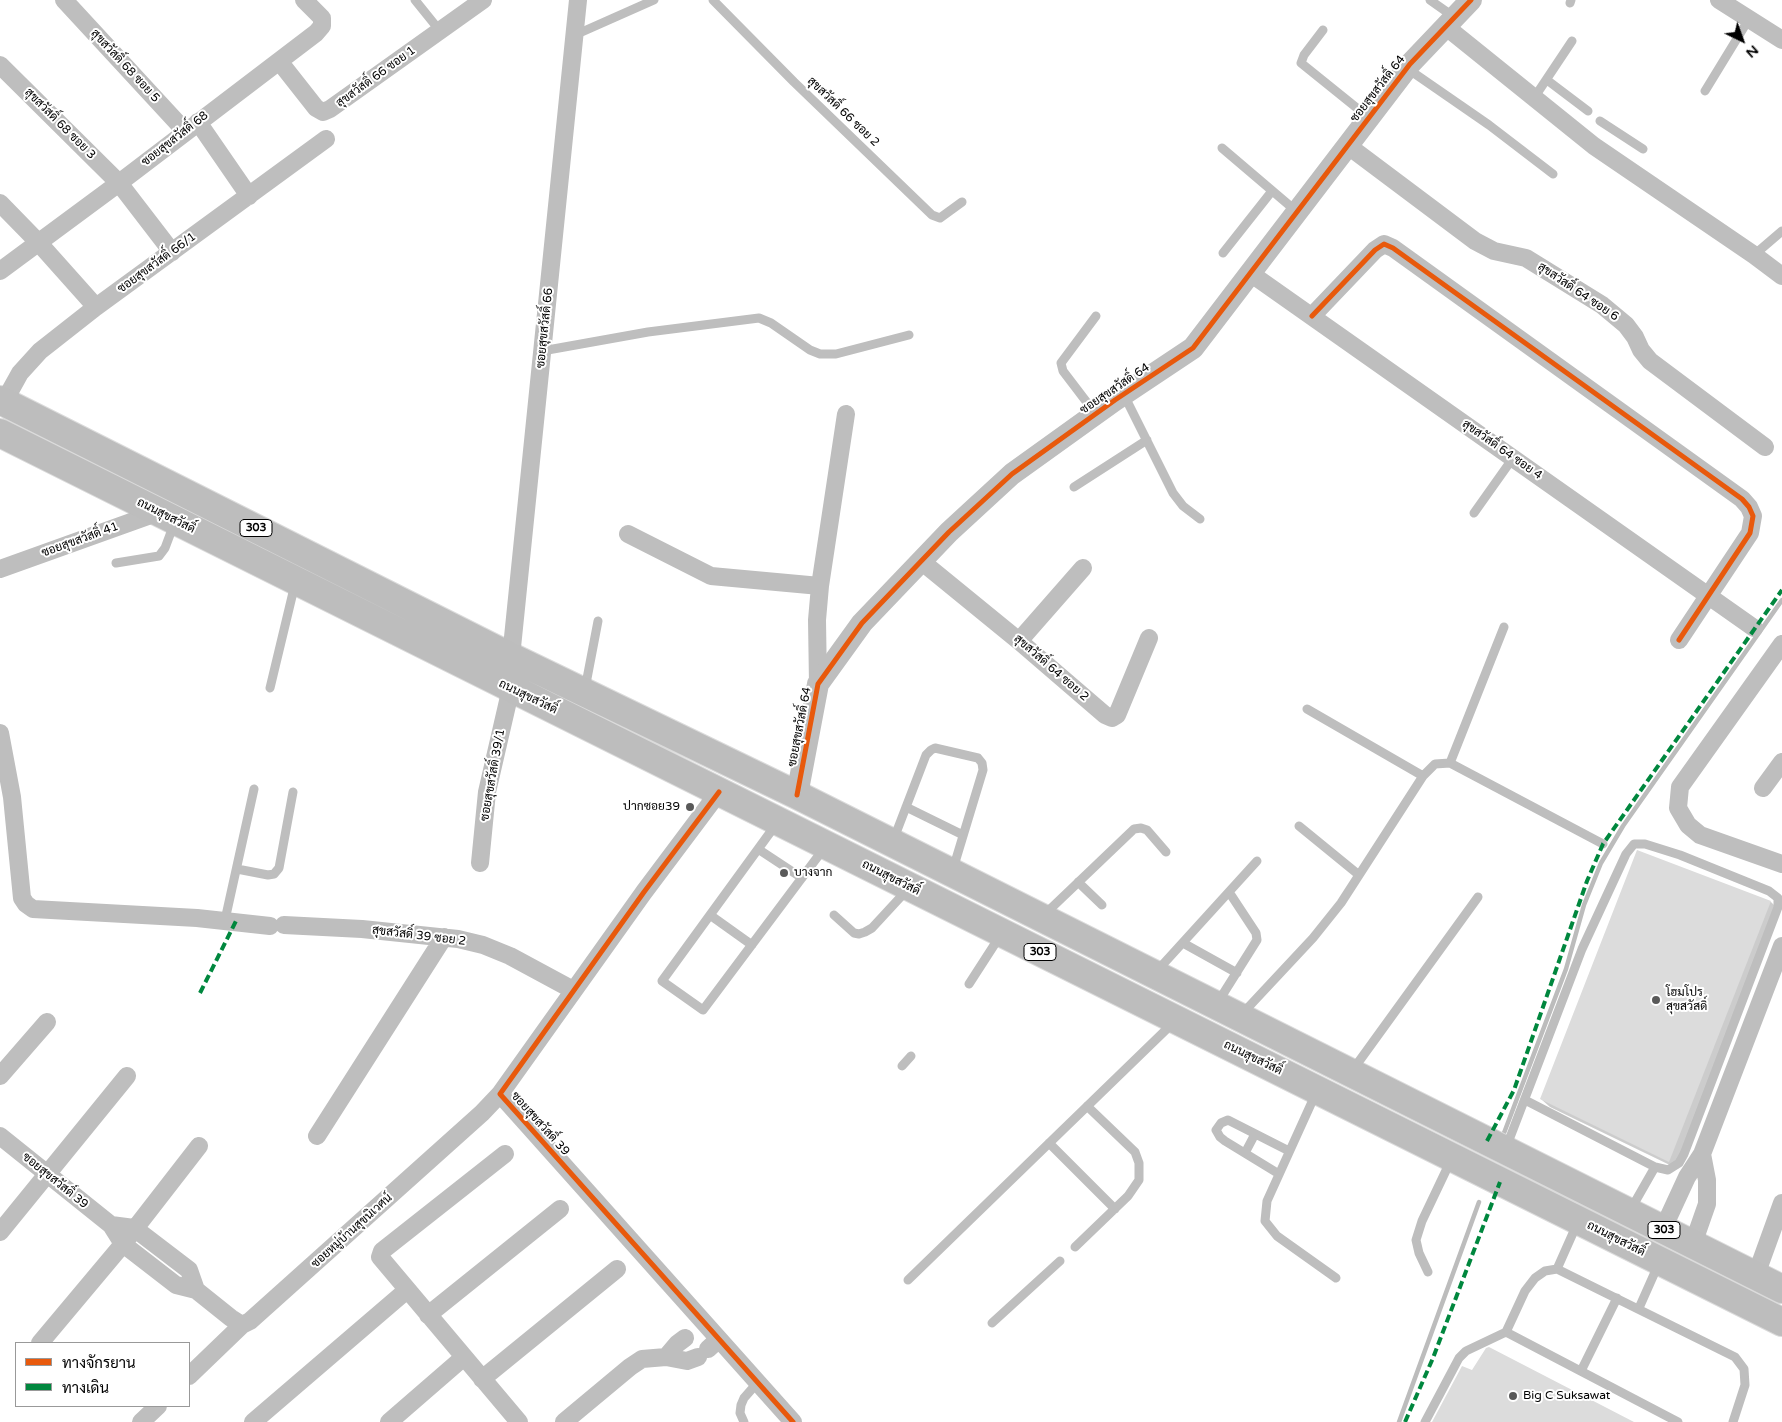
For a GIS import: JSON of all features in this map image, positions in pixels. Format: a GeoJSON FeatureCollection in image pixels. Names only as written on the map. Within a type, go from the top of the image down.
{"type":"FeatureCollection","features":[{"type":"Feature","properties":{"kind":"main road","name":"303"},"geometry":{"type":"LineString","coordinates":[[2,401],[1782,1288]]}},
{"type":"Feature","properties":{"kind":"main road","name":"ถนนสุขสวัสดิ์"},"geometry":{"type":"LineString","coordinates":[[0,433],[1782,1322]]}},
{"type":"Feature","properties":{"kind":"street","name":"สุขสวัสดิ์ 68 ซอย 5"},"geometry":{"type":"LineString","coordinates":[[64,0],[192,127],[249,196]]}},
{"type":"Feature","properties":{"kind":"street","name":"ซอยสุขสวัสดิ์ 68"},"geometry":{"type":"LineString","coordinates":[[0,271],[316,33],[322,26],[322,18],[304,0]]}},
{"type":"Feature","properties":{"kind":"street","name":"สุขสวัสดิ์ 66 ซอย 1"},"geometry":{"type":"LineString","coordinates":[[279,61],[316,108],[323,112],[330,110],[482,0]]}},
{"type":"Feature","properties":{"kind":"street","name":"ซอยสุขสวัสดิ์ 66"},"geometry":{"type":"LineString","coordinates":[[506,686],[511,656],[578,0]]}},
{"type":"Feature","properties":{"kind":"street","name":"ซอยสุขสวัสดิ์ 64"},"geometry":{"type":"LineString","coordinates":[[797,796],[818,684],[862,622],[949,532],[1012,474],[1192,348],[1407,68],[1471,0]]}},
{"type":"Feature","properties":{"kind":"street"},"geometry":{"type":"LineString","coordinates":[[1719,0],[1782,40]]}},
{"type":"Feature","properties":{"kind":"street"},"geometry":{"type":"LineString","coordinates":[[1450,21],[1534,98],[1594,146],[1782,276]]}},
{"type":"Feature","properties":{"kind":"street","name":"สุขสวัสดิ์ 68 ซอย 3"},"geometry":{"type":"LineString","coordinates":[[0,65],[119,183],[172,252]]}},
{"type":"Feature","properties":{"kind":"street","name":"ซอยสุขสวัสดิ์ 66/1"},"geometry":{"type":"LineString","coordinates":[[2,401],[20,373],[40,351],[96,307],[326,139]]}},
{"type":"Feature","properties":{"kind":"street","name":"สุขสวัสดิ์ 64 ซอย 6"},"geometry":{"type":"LineString","coordinates":[[1347,145],[1475,241],[1494,251],[1526,258],[1602,305],[1626,325],[1650,361],[1765,446]]}},
{"type":"Feature","properties":{"kind":"street"},"geometry":{"type":"LineString","coordinates":[[0,203],[96,307]]}},
{"type":"Feature","properties":{"kind":"street"},"geometry":{"type":"LineString","coordinates":[[1312,316],[1375,250],[1384,244],[1742,499],[1749,507],[1753,516],[1750,533],[1679,640]]}},
{"type":"Feature","properties":{"kind":"street","name":"สุขสวัสดิ์ 64 ซอย 4"},"geometry":{"type":"LineString","coordinates":[[1250,272],[1754,628]]}},
{"type":"Feature","properties":{"kind":"street"},"geometry":{"type":"LineString","coordinates":[[818,684],[817,620],[820,586],[846,414]]}},
{"type":"Feature","properties":{"kind":"street","name":"ซอยสุขสวัสดิ์ 41"},"geometry":{"type":"LineString","coordinates":[[0,569],[167,516]]}},
{"type":"Feature","properties":{"kind":"street"},"geometry":{"type":"LineString","coordinates":[[628,534],[711,576],[820,586]]}},
{"type":"Feature","properties":{"kind":"street","name":"สุขสวัสดิ์ 64 ซอย 2"},"geometry":{"type":"LineString","coordinates":[[921,561],[1019,641],[1105,715],[1112,718],[1117,715],[1150,638]]}},
{"type":"Feature","properties":{"kind":"street"},"geometry":{"type":"LineString","coordinates":[[1019,641],[1082,568]]}},
{"type":"Feature","properties":{"kind":"street"},"geometry":{"type":"LineString","coordinates":[[1782,644],[1680,787],[1678,808],[1688,825],[1700,835],[1782,864]]}},
{"type":"Feature","properties":{"kind":"street","name":"ซอยสุขสวัสดิ์ 39/1"},"geometry":{"type":"LineString","coordinates":[[480,863],[487,792],[506,686]]}},
{"type":"Feature","properties":{"kind":"street","name":"สุขสวัสดิ์ 39 ซอย 2"},"geometry":{"type":"LineString","coordinates":[[0,732],[12,797],[22,898],[32,909],[225,920],[277,926],[362,929],[444,937],[483,945],[510,956],[574,990]]}},
{"type":"Feature","properties":{"kind":"street"},"geometry":{"type":"LineString","coordinates":[[1763,788],[1780,767]]}},
{"type":"Feature","properties":{"kind":"street","name":"ซอยสุขสวัสดิ์ 39"},"geometry":{"type":"LineString","coordinates":[[719,792],[644,892],[500,1094],[708,1348],[758,1382],[794,1422]]}},
{"type":"Feature","properties":{"kind":"street"},"geometry":{"type":"LineString","coordinates":[[317,1136],[444,937]]}},
{"type":"Feature","properties":{"kind":"street"},"geometry":{"type":"LineString","coordinates":[[1663,1229],[1687,1177],[1702,1154],[1782,946]]}},
{"type":"Feature","properties":{"kind":"street"},"geometry":{"type":"LineString","coordinates":[[0,1076],[47,1022]]}},
{"type":"Feature","properties":{"kind":"street"},"geometry":{"type":"LineString","coordinates":[[0,1232],[127,1076]]}},
{"type":"Feature","properties":{"kind":"street","name":"ซอยหมู่บ้านสุขนิเวศน์"},"geometry":{"type":"LineString","coordinates":[[190,1375],[242,1325],[250,1321],[324,1256],[482,1113],[500,1094]]}},
{"type":"Feature","properties":{"kind":"street","name":"ซอยสุขสวัสดิ์ 39"},"geometry":{"type":"LineString","coordinates":[[0,1136],[111,1225]]}},
{"type":"Feature","properties":{"kind":"street"},"geometry":{"type":"LineString","coordinates":[[41,1342],[123,1244],[199,1146]]}},
{"type":"Feature","properties":{"kind":"street"},"geometry":{"type":"LineString","coordinates":[[505,1154],[382,1251],[380,1257],[519,1422]]}},
{"type":"Feature","properties":{"kind":"street"},"geometry":{"type":"LineString","coordinates":[[1694,1244],[1707,1204],[1707,1180],[1702,1154]]}},
{"type":"Feature","properties":{"kind":"street"},"geometry":{"type":"LineString","coordinates":[[1756,1275],[1782,1203]]}},
{"type":"Feature","properties":{"kind":"street"},"geometry":{"type":"LineString","coordinates":[[428,1315],[560,1209]]}},
{"type":"Feature","properties":{"kind":"street"},"geometry":{"type":"LineString","coordinates":[[111,1225],[134,1228],[189,1270],[196,1290]]}},
{"type":"Feature","properties":{"kind":"street"},"geometry":{"type":"LineString","coordinates":[[111,1225],[123,1244],[176,1285],[196,1290],[242,1325]]}},
{"type":"Feature","properties":{"kind":"street"},"geometry":{"type":"LineString","coordinates":[[482,1379],[617,1269]]}},
{"type":"Feature","properties":{"kind":"street"},"geometry":{"type":"LineString","coordinates":[[253,1422],[407,1290]]}},
{"type":"Feature","properties":{"kind":"street"},"geometry":{"type":"LineString","coordinates":[[666,1357],[677,1344],[694,1331]]}},
{"type":"Feature","properties":{"kind":"street"},"geometry":{"type":"LineString","coordinates":[[564,1422],[642,1359],[666,1357],[687,1362],[708,1348]]}},
{"type":"Feature","properties":{"kind":"street"},"geometry":{"type":"LineString","coordinates":[[389,1422],[464,1357]]}},
{"type":"Feature","properties":{"kind":"street"},"geometry":{"type":"LineString","coordinates":[[141,1422],[157,1407]]}},
{"type":"Feature","properties":{"kind":"lane"},"geometry":{"type":"LineString","coordinates":[[416,0],[440,31]]}},
{"type":"Feature","properties":{"kind":"lane"},"geometry":{"type":"LineString","coordinates":[[575,35],[654,0]]}},
{"type":"Feature","properties":{"kind":"lane","name":"สุขสวัสดิ์ 66 ซอย 2"},"geometry":{"type":"LineString","coordinates":[[713,0],[794,82],[932,215],[940,218],[962,202]]}},
{"type":"Feature","properties":{"kind":"lane"},"geometry":{"type":"LineString","coordinates":[[1430,0],[1450,21]]}},
{"type":"Feature","properties":{"kind":"lane"},"geometry":{"type":"LineString","coordinates":[[1705,91],[1749,19]]}},
{"type":"Feature","properties":{"kind":"lane"},"geometry":{"type":"LineString","coordinates":[[1323,30],[1304,55],[1301,63],[1368,117]]}},
{"type":"Feature","properties":{"kind":"lane"},"geometry":{"type":"LineString","coordinates":[[1534,98],[1572,41]]}},
{"type":"Feature","properties":{"kind":"lane"},"geometry":{"type":"LineString","coordinates":[[1407,68],[1489,125],[1553,174]]}},
{"type":"Feature","properties":{"kind":"lane"},"geometry":{"type":"LineString","coordinates":[[1547,80],[1588,112]]}},
{"type":"Feature","properties":{"kind":"lane"},"geometry":{"type":"LineString","coordinates":[[1600,121],[1644,149]]}},
{"type":"Feature","properties":{"kind":"lane"},"geometry":{"type":"LineString","coordinates":[[1222,148],[1296,212]]}},
{"type":"Feature","properties":{"kind":"lane"},"geometry":{"type":"LineString","coordinates":[[1223,253],[1272,191]]}},
{"type":"Feature","properties":{"kind":"lane"},"geometry":{"type":"LineString","coordinates":[[1754,255],[1782,231]]}},
{"type":"Feature","properties":{"kind":"lane"},"geometry":{"type":"LineString","coordinates":[[1096,316],[1062,363],[1063,371],[1096,414]]}},
{"type":"Feature","properties":{"kind":"lane"},"geometry":{"type":"LineString","coordinates":[[542,351],[648,332],[759,318],[771,323],[810,350],[820,354],[836,354],[908,335]]}},
{"type":"Feature","properties":{"kind":"lane"},"geometry":{"type":"LineString","coordinates":[[1124,394],[1173,492],[1183,506],[1200,519]]}},
{"type":"Feature","properties":{"kind":"lane"},"geometry":{"type":"LineString","coordinates":[[1074,487],[1147,440]]}},
{"type":"Feature","properties":{"kind":"lane"},"geometry":{"type":"LineString","coordinates":[[1474,513],[1513,458]]}},
{"type":"Feature","properties":{"kind":"lane"},"geometry":{"type":"LineString","coordinates":[[116,563],[159,556],[165,548],[167,516]]}},
{"type":"Feature","properties":{"kind":"lane"},"geometry":{"type":"LineString","coordinates":[[270,688],[296,580]]}},
{"type":"Feature","properties":{"kind":"lane"},"geometry":{"type":"LineString","coordinates":[[584,692],[598,621]]}},
{"type":"Feature","properties":{"kind":"lane"},"geometry":{"type":"LineString","coordinates":[[1450,763],[1504,628]]}},
{"type":"Feature","properties":{"kind":"lane"},"geometry":{"type":"LineString","coordinates":[[1307,709],[1423,776]]}},
{"type":"Feature","properties":{"kind":"lane"},"geometry":{"type":"LineString","coordinates":[[892,843],[926,755],[931,750],[935,748],[978,758],[983,770],[951,873]]}},
{"type":"Feature","properties":{"kind":"lane"},"geometry":{"type":"LineString","coordinates":[[1228,1012],[1313,938],[1341,903],[1423,776],[1436,764],[1450,763],[1603,844]]}},
{"type":"Feature","properties":{"kind":"lane"},"geometry":{"type":"LineString","coordinates":[[225,920],[254,789]]}},
{"type":"Feature","properties":{"kind":"lane"},"geometry":{"type":"LineString","coordinates":[[237,869],[268,875],[274,874],[279,868],[294,792]]}},
{"type":"Feature","properties":{"kind":"lane"},"geometry":{"type":"LineString","coordinates":[[906,807],[963,835]]}},
{"type":"Feature","properties":{"kind":"lane"},"geometry":{"type":"LineString","coordinates":[[778,822],[662,980],[703,1010],[826,845]]}},
{"type":"Feature","properties":{"kind":"lane"},"geometry":{"type":"LineString","coordinates":[[1299,826],[1360,874]]}},
{"type":"Feature","properties":{"kind":"lane"},"geometry":{"type":"LineString","coordinates":[[1041,918],[1134,829],[1147,830],[1166,852]]}},
{"type":"Feature","properties":{"kind":"lane"},"geometry":{"type":"LineString","coordinates":[[1505,1150],[1582,949],[1626,854],[1634,844],[1644,844],[1680,856],[1769,891],[1778,898],[1778,907],[1679,1163],[1668,1170],[1655,1167],[1525,1100]]}},
{"type":"Feature","properties":{"kind":"lane"},"geometry":{"type":"LineString","coordinates":[[758,849],[802,878]]}},
{"type":"Feature","properties":{"kind":"lane"},"geometry":{"type":"LineString","coordinates":[[1154,975],[1256,861]]}},
{"type":"Feature","properties":{"kind":"lane"},"geometry":{"type":"LineString","coordinates":[[1078,882],[1102,905]]}},
{"type":"Feature","properties":{"kind":"lane"},"geometry":{"type":"LineString","coordinates":[[834,915],[854,933],[866,932],[872,928],[909,887]]}},
{"type":"Feature","properties":{"kind":"lane"},"geometry":{"type":"LineString","coordinates":[[1228,1012],[1237,973],[1257,940],[1256,933],[1229,892]]}},
{"type":"Feature","properties":{"kind":"lane"},"geometry":{"type":"LineString","coordinates":[[1351,1073],[1478,897]]}},
{"type":"Feature","properties":{"kind":"lane"},"geometry":{"type":"LineString","coordinates":[[710,915],[752,945]]}},
{"type":"Feature","properties":{"kind":"lane"},"geometry":{"type":"LineString","coordinates":[[969,984],[1002,933]]}},
{"type":"Feature","properties":{"kind":"lane"},"geometry":{"type":"LineString","coordinates":[[1183,943],[1237,973]]}},
{"type":"Feature","properties":{"kind":"lane"},"geometry":{"type":"LineString","coordinates":[[908,1280],[1176,1020]]}},
{"type":"Feature","properties":{"kind":"lane"},"geometry":{"type":"LineString","coordinates":[[902,1066],[911,1056]]}},
{"type":"Feature","properties":{"kind":"lane"},"geometry":{"type":"LineString","coordinates":[[1317,1090],[1267,1201],[1265,1221],[1277,1236],[1336,1278]]}},
{"type":"Feature","properties":{"kind":"lane"},"geometry":{"type":"LineString","coordinates":[[1075,1247],[1128,1196],[1139,1180],[1139,1163],[1136,1152],[1087,1106]]}},
{"type":"Feature","properties":{"kind":"lane"},"geometry":{"type":"LineString","coordinates":[[1279,1174],[1224,1141],[1216,1130],[1222,1123],[1228,1120],[1289,1152]]}},
{"type":"Feature","properties":{"kind":"lane"},"geometry":{"type":"LineString","coordinates":[[1245,1153],[1255,1134]]}},
{"type":"Feature","properties":{"kind":"lane"},"geometry":{"type":"LineString","coordinates":[[1049,1144],[1115,1209]]}},
{"type":"Feature","properties":{"kind":"lane"},"geometry":{"type":"LineString","coordinates":[[1428,1272],[1418,1253],[1416,1240],[1422,1221],[1452,1157]]}},
{"type":"Feature","properties":{"kind":"lane"},"geometry":{"type":"LineString","coordinates":[[1630,1212],[1655,1167]]}},
{"type":"Feature","properties":{"kind":"lane"},"geometry":{"type":"LineString","coordinates":[[1557,1269],[1578,1221]]}},
{"type":"Feature","properties":{"kind":"lane"},"geometry":{"type":"LineString","coordinates":[[992,1323],[1060,1261]]}},
{"type":"Feature","properties":{"kind":"lane"},"geometry":{"type":"LineString","coordinates":[[1639,1308],[1660,1261]]}},
{"type":"Feature","properties":{"kind":"lane"},"geometry":{"type":"LineString","coordinates":[[1425,1422],[1458,1358],[1466,1350],[1506,1332],[1525,1292],[1535,1278],[1545,1271],[1557,1269],[1735,1357],[1744,1370],[1745,1385],[1733,1422]]}},
{"type":"Feature","properties":{"kind":"lane"},"geometry":{"type":"LineString","coordinates":[[1581,1371],[1617,1298]]}},
{"type":"Feature","properties":{"kind":"lane"},"geometry":{"type":"LineString","coordinates":[[1506,1332],[1678,1422]]}},
{"type":"Feature","properties":{"kind":"lane"},"geometry":{"type":"LineString","coordinates":[[744,1422],[740,1413],[740,1405],[758,1382]]}},
{"type":"Feature","properties":{"kind":"building","name":"โฮมโปร สุขสวัสดิ์"},"geometry":{"type":"Polygon","coordinates":[[[1637,850],[1771,901],[1669,1162],[1540,1099],[1637,850]]]}},
{"type":"Feature","properties":{"kind":"building","name":"Big C Suksawat"},"geometry":{"type":"Polygon","coordinates":[[[1489,1347],[1634,1422],[1432,1422],[1462,1366],[1472,1370],[1486,1348],[1489,1347]]]}},
{"type":"Feature","properties":{"kind":"waterway"},"geometry":{"type":"LineString","coordinates":[[1504,1133],[1566,969],[1584,905],[1601,863],[1623,826],[1782,600]]}},
{"type":"Feature","properties":{"kind":"waterway"},"geometry":{"type":"LineString","coordinates":[[1399,1422],[1479,1202]]}},
{"type":"Feature","properties":{"kind":"marked path"},"geometry":{"type":"LineString","coordinates":[[1487,1141],[1514,1090],[1587,881],[1603,844],[1782,590]]}},
{"type":"Feature","properties":{"kind":"marked path"},"geometry":{"type":"LineString","coordinates":[[200,993],[236,921]]}},
{"type":"Feature","properties":{"kind":"marked path"},"geometry":{"type":"LineString","coordinates":[[1405,1422],[1433,1358],[1500,1182]]}},
{"type":"Feature","properties":{"kind":"cycle path"},"geometry":{"type":"LineString","coordinates":[[797,795],[818,684],[862,623],[949,532],[1012,474],[1115,400],[1193,348],[1410,64],[1471,0]]}},
{"type":"Feature","properties":{"kind":"cycle path"},"geometry":{"type":"LineString","coordinates":[[1312,316],[1375,250],[1384,244],[1393,248],[1742,499],[1749,507],[1753,516],[1750,533],[1679,640]]}},
{"type":"Feature","properties":{"kind":"cycle path"},"geometry":{"type":"LineString","coordinates":[[719,792],[644,892],[500,1094],[793,1422]]}},
{"type":"Feature","properties":{"kind":"place","name":"ปากซอย39"},"geometry":{"type":"Point","coordinates":[690,807]}},
{"type":"Feature","properties":{"kind":"place","name":"บางจาก"},"geometry":{"type":"Point","coordinates":[784,873]}},
{"type":"Feature","properties":{"kind":"place","name":"โฮมโปร สุขสวัสดิ์"},"geometry":{"type":"Point","coordinates":[1656,1000]}},
{"type":"Feature","properties":{"kind":"place","name":"Big C Suksawat"},"geometry":{"type":"Point","coordinates":[1513,1396]}}]}
